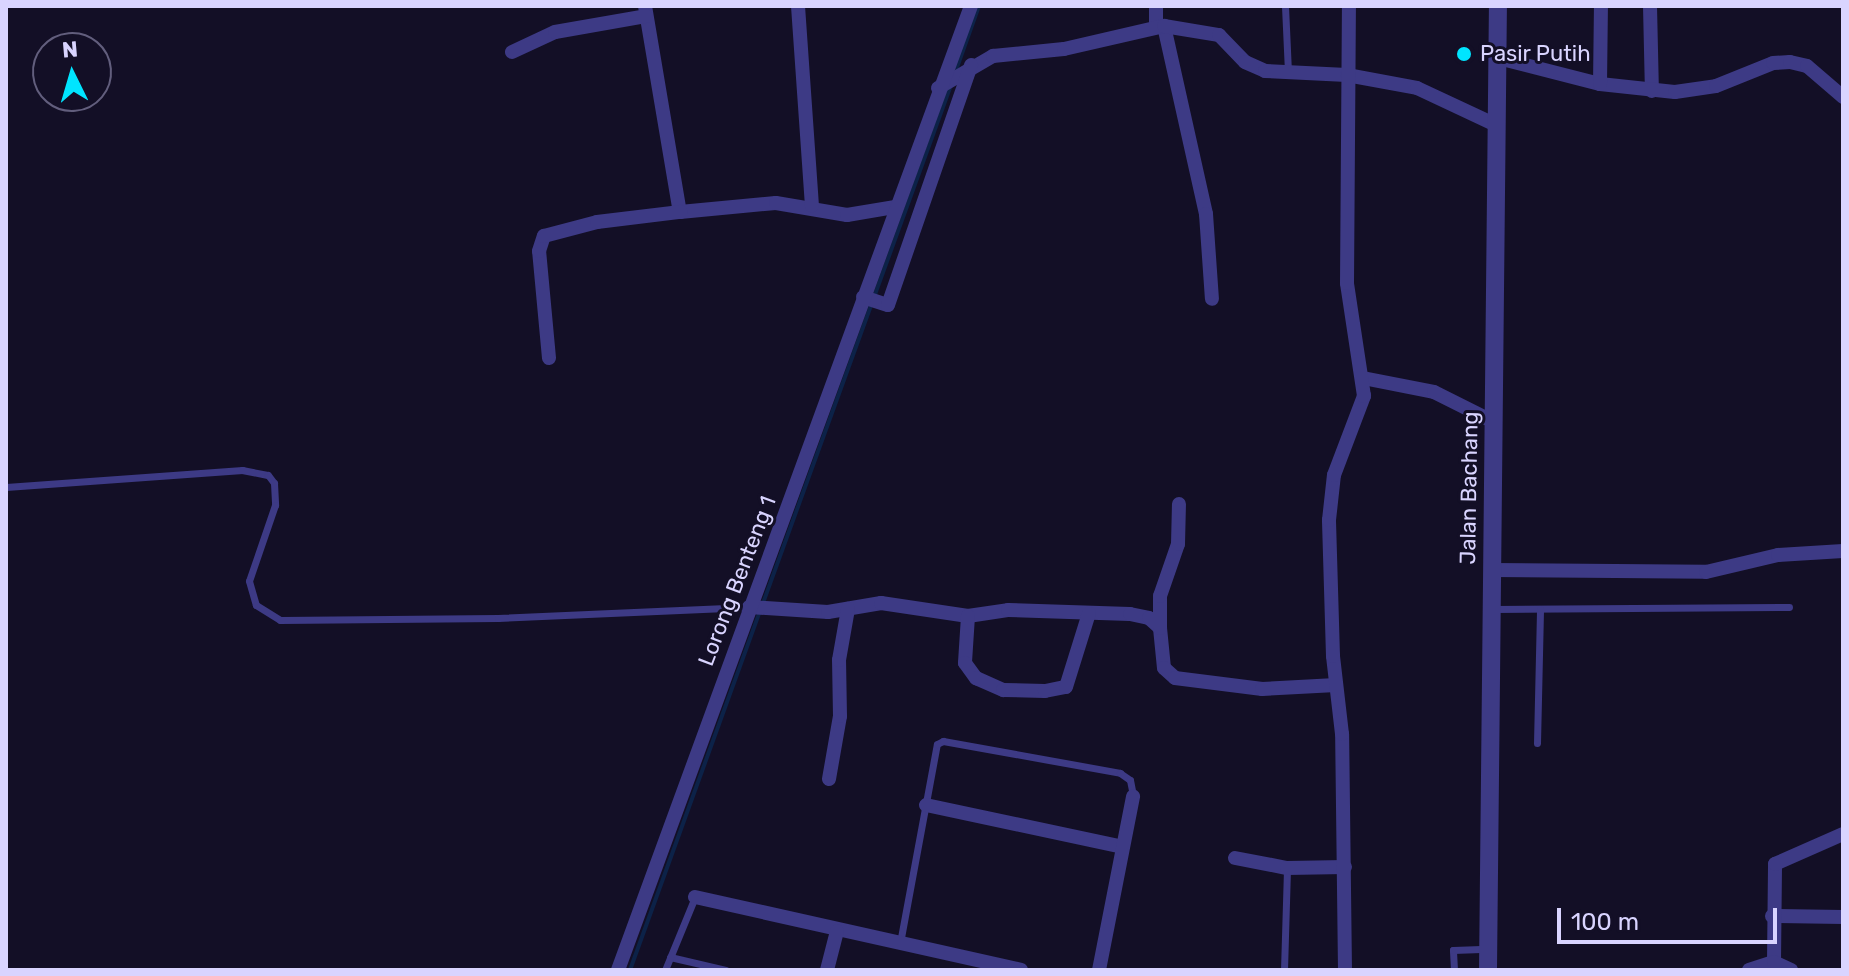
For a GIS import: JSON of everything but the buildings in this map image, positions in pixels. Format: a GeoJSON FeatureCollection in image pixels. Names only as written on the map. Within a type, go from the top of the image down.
{"type":"FeatureCollection","features":[{"type":"Feature","properties":{"kind":"street"},"geometry":{"type":"LineString","coordinates":[[798,6],[812,206]]}},
{"type":"Feature","properties":{"kind":"street","name":"Lorong Benteng 1"},"geometry":{"type":"LineString","coordinates":[[618,970],[870,299],[895,207],[971,6]]}},
{"type":"Feature","properties":{"kind":"street"},"geometry":{"type":"LineString","coordinates":[[1156,6],[1206,214],[1212,299]]}},
{"type":"Feature","properties":{"kind":"street"},"geometry":{"type":"LineString","coordinates":[[1345,970],[1345,867],[1329,520],[1334,475],[1364,396],[1347,283],[1349,6]]}},
{"type":"Feature","properties":{"kind":"street","name":"Jalan Bachang"},"geometry":{"type":"LineString","coordinates":[[1488,970],[1498,6]]}},
{"type":"Feature","properties":{"kind":"street"},"geometry":{"type":"LineString","coordinates":[[1600,84],[1601,6]]}},
{"type":"Feature","properties":{"kind":"street"},"geometry":{"type":"LineString","coordinates":[[1650,6],[1652,91]]}},
{"type":"Feature","properties":{"kind":"street"},"geometry":{"type":"LineString","coordinates":[[512,52],[555,32],[646,11],[680,212]]}},
{"type":"Feature","properties":{"kind":"street"},"geometry":{"type":"LineString","coordinates":[[943,85],[969,66],[1160,26],[1219,35],[1245,62],[1288,74],[1347,75],[1430,92],[1496,125]]}},
{"type":"Feature","properties":{"kind":"street"},"geometry":{"type":"LineString","coordinates":[[1498,58],[1600,84],[1652,91],[1696,91],[1790,62],[1807,66],[1843,97]]}},
{"type":"Feature","properties":{"kind":"street"},"geometry":{"type":"LineString","coordinates":[[870,299],[888,305],[969,66]]}},
{"type":"Feature","properties":{"kind":"street"},"geometry":{"type":"LineString","coordinates":[[549,358],[539,251],[544,236],[597,222],[776,203],[812,206],[847,215],[895,207]]}},
{"type":"Feature","properties":{"kind":"street"},"geometry":{"type":"LineString","coordinates":[[1363,378],[1434,392],[1494,422]]}},
{"type":"Feature","properties":{"kind":"street"},"geometry":{"type":"LineString","coordinates":[[1179,504],[1178,544],[1160,596],[1164,668],[1175,678],[1262,689],[1336,685]]}},
{"type":"Feature","properties":{"kind":"street"},"geometry":{"type":"LineString","coordinates":[[1492,570],[1706,572],[1778,555],[1843,551]]}},
{"type":"Feature","properties":{"kind":"street"},"geometry":{"type":"LineString","coordinates":[[753,607],[848,609],[907,604],[968,616],[1008,610],[1130,614],[1149,618],[1160,628]]}},
{"type":"Feature","properties":{"kind":"street"},"geometry":{"type":"LineString","coordinates":[[829,779],[840,716],[839,660],[848,609]]}},
{"type":"Feature","properties":{"kind":"street"},"geometry":{"type":"LineString","coordinates":[[968,616],[965,663],[976,678],[1003,690],[1045,691],[1066,687],[1089,613]]}},
{"type":"Feature","properties":{"kind":"street"},"geometry":{"type":"LineString","coordinates":[[1099,970],[1133,796]]}},
{"type":"Feature","properties":{"kind":"street"},"geometry":{"type":"LineString","coordinates":[[926,805],[1123,847]]}},
{"type":"Feature","properties":{"kind":"street"},"geometry":{"type":"LineString","coordinates":[[1774,962],[1772,916],[1775,864],[1843,834]]}},
{"type":"Feature","properties":{"kind":"street"},"geometry":{"type":"LineString","coordinates":[[1235,858],[1287,868],[1345,867]]}},
{"type":"Feature","properties":{"kind":"street"},"geometry":{"type":"LineString","coordinates":[[695,897],[1021,970]]}},
{"type":"Feature","properties":{"kind":"street"},"geometry":{"type":"LineString","coordinates":[[1772,916],[1843,917]]}},
{"type":"Feature","properties":{"kind":"street"},"geometry":{"type":"LineString","coordinates":[[827,970],[837,931]]}},
{"type":"Feature","properties":{"kind":"street"},"geometry":{"type":"LineString","coordinates":[[1749,970],[1774,962],[1791,970]]}},
{"type":"Feature","properties":{"kind":"lane"},"geometry":{"type":"LineString","coordinates":[[1285,6],[1288,74]]}},
{"type":"Feature","properties":{"kind":"lane"},"geometry":{"type":"LineString","coordinates":[[6,487],[242,470],[268,475],[274,483],[275,505],[249,581],[256,605],[280,620],[498,618],[753,607]]}},
{"type":"Feature","properties":{"kind":"lane"},"geometry":{"type":"LineString","coordinates":[[1492,609],[1789,607]]}},
{"type":"Feature","properties":{"kind":"lane"},"geometry":{"type":"LineString","coordinates":[[1537,743],[1540,609]]}},
{"type":"Feature","properties":{"kind":"lane"},"geometry":{"type":"LineString","coordinates":[[900,945],[937,744],[943,741],[1120,773],[1130,780],[1133,796]]}},
{"type":"Feature","properties":{"kind":"lane"},"geometry":{"type":"LineString","coordinates":[[1284,970],[1287,868]]}},
{"type":"Feature","properties":{"kind":"lane"},"geometry":{"type":"LineString","coordinates":[[665,970],[695,897]]}},
{"type":"Feature","properties":{"kind":"lane"},"geometry":{"type":"LineString","coordinates":[[1454,970],[1453,950],[1488,949]]}},
{"type":"Feature","properties":{"kind":"lane"},"geometry":{"type":"LineString","coordinates":[[670,957],[726,970]]}},
{"type":"Feature","properties":{"kind":"waterway"},"geometry":{"type":"LineString","coordinates":[[955,73],[979,6]]}},
{"type":"Feature","properties":{"kind":"waterway"},"geometry":{"type":"LineString","coordinates":[[763,603],[951,85]]}},
{"type":"Feature","properties":{"kind":"waterway"},"geometry":{"type":"LineString","coordinates":[[630,970],[760,611]]}},
{"type":"Feature","properties":{"kind":"place","name":"Pasir Putih"},"geometry":{"type":"Point","coordinates":[1464,54]}}]}
